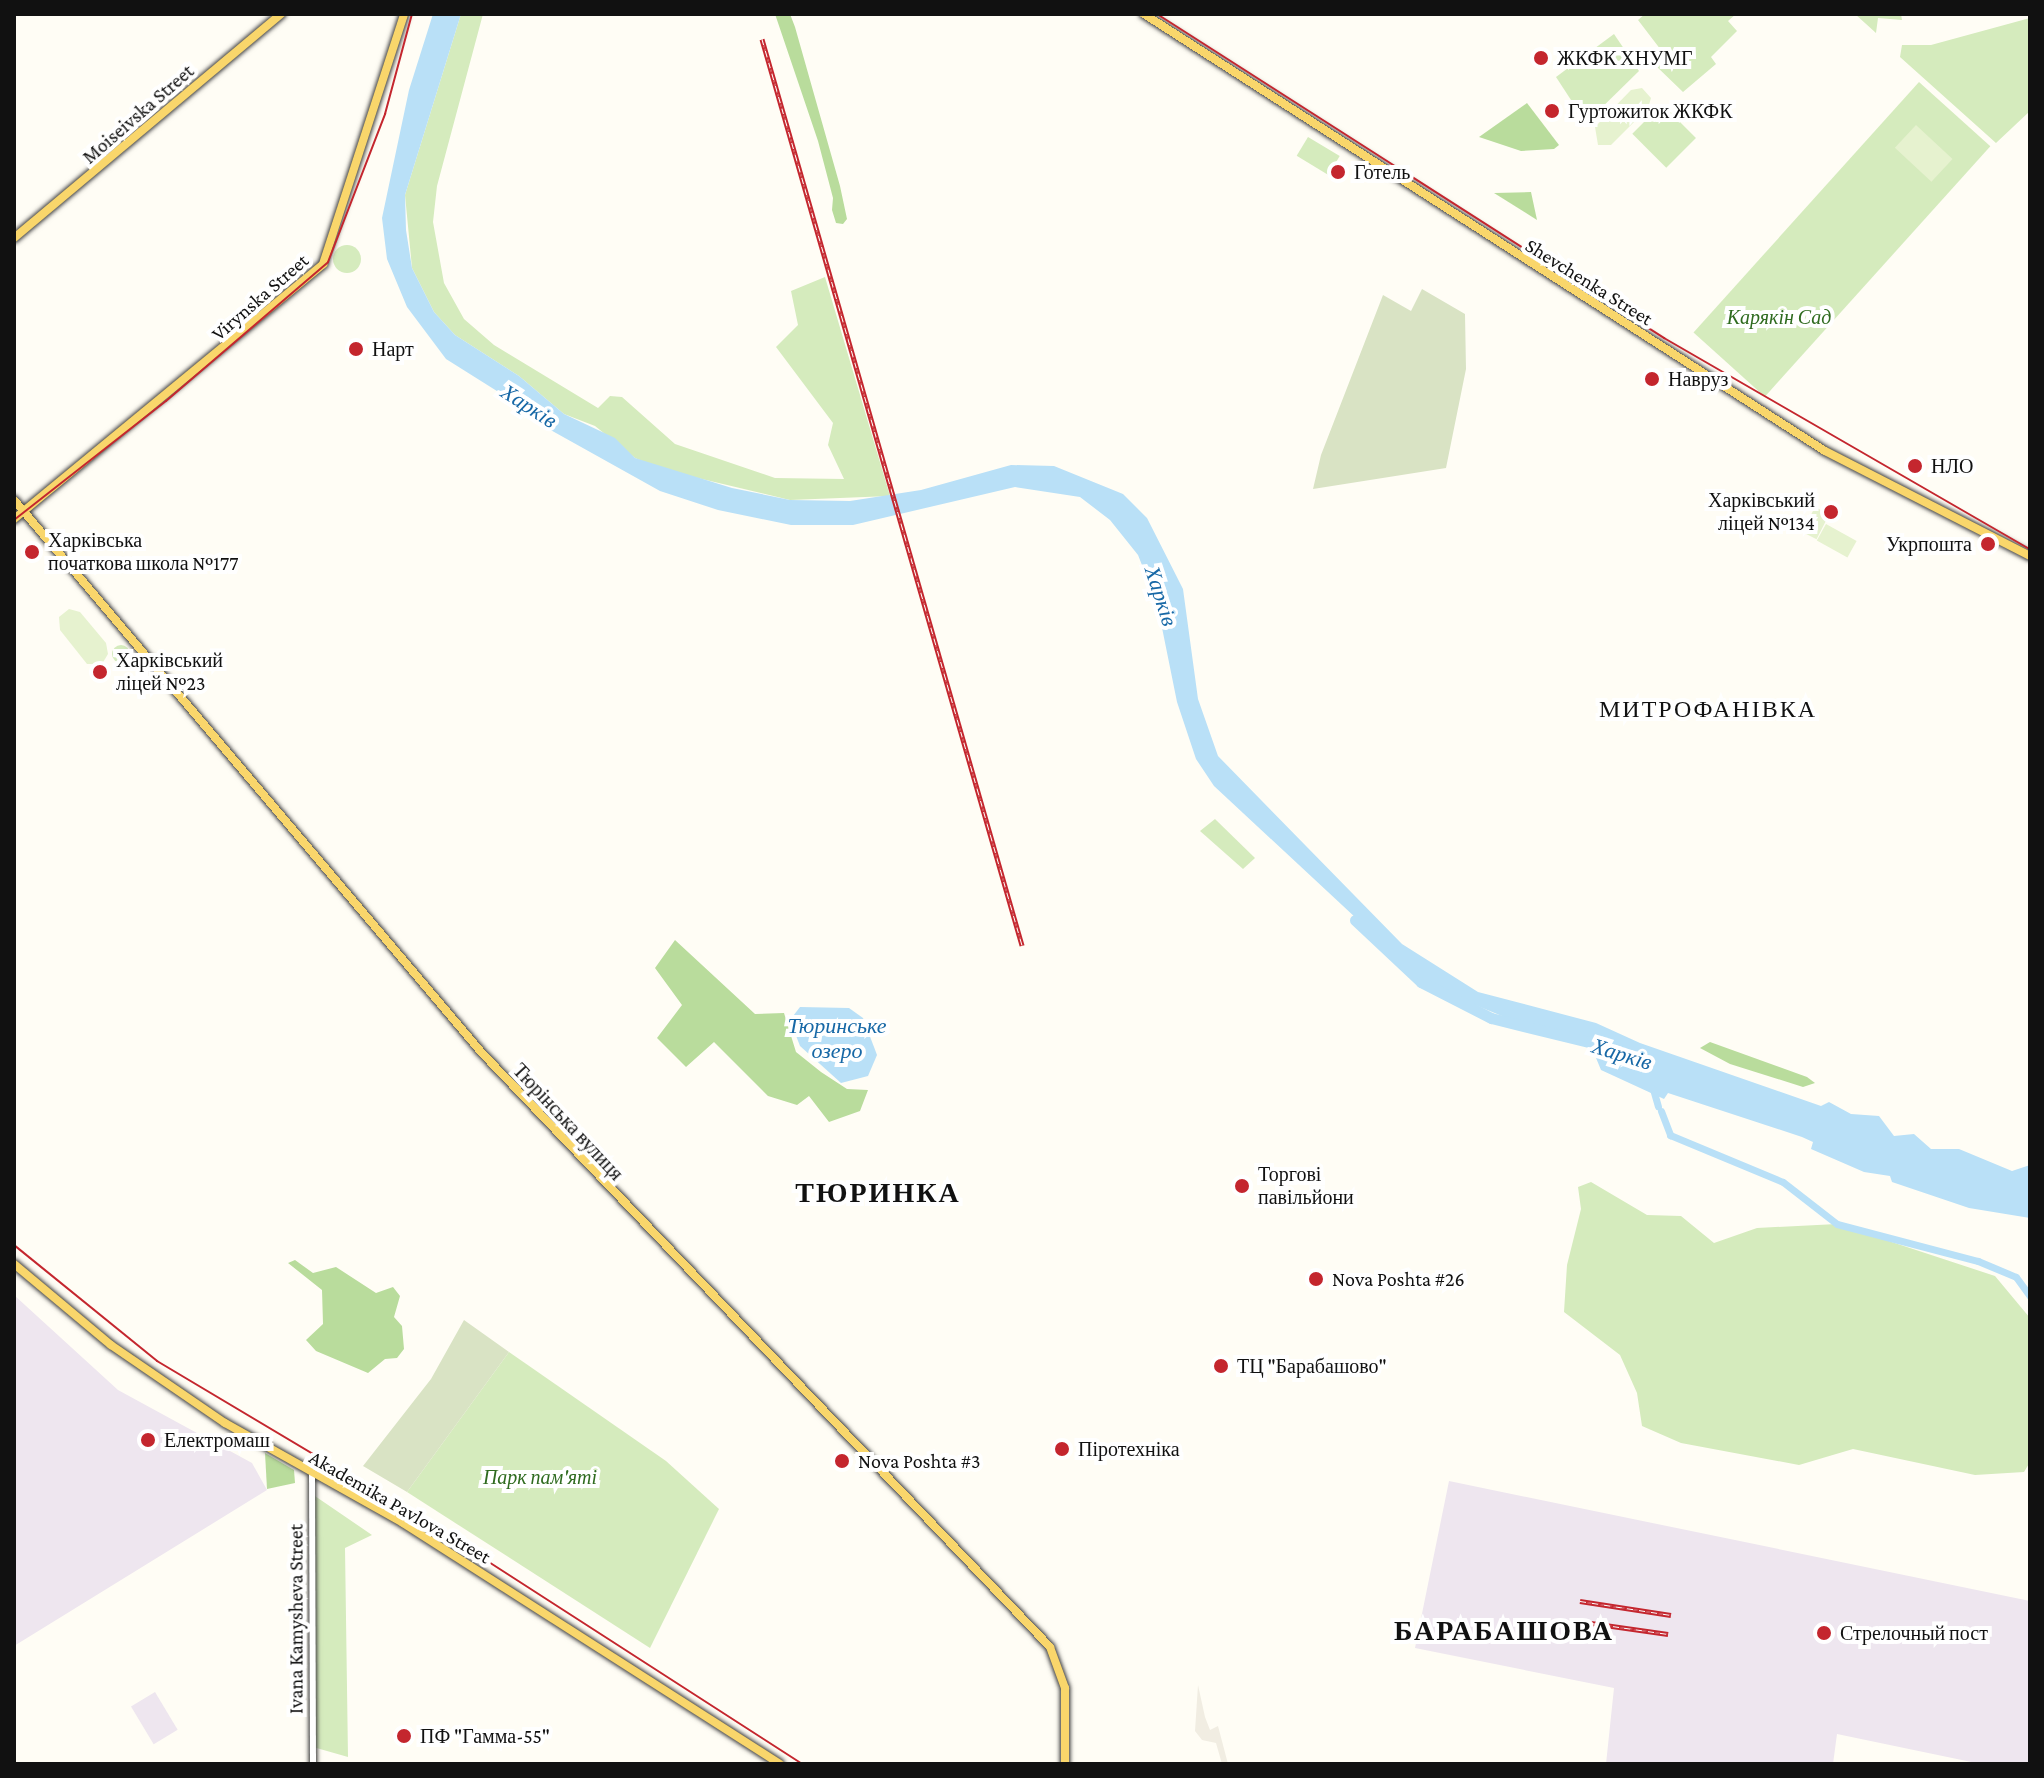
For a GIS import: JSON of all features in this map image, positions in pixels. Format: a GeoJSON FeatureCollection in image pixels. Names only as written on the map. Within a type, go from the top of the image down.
{"type":"FeatureCollection","features":[{"type":"Feature","properties":{"kind":"main road","name":"Moiseivska Street"},"geometry":{"type":"LineString","coordinates":[[14,238],[281,14]]}},
{"type":"Feature","properties":{"kind":"main road","name":"Virynska Street"},"geometry":{"type":"LineString","coordinates":[[14,519],[323,264],[404,14]]}},
{"type":"Feature","properties":{"kind":"main road","name":"Shevchenka Street"},"geometry":{"type":"LineString","coordinates":[[1144,14],[1825,451],[2030,556]]}},
{"type":"Feature","properties":{"kind":"main road","name":"Тюрінська вулиця"},"geometry":{"type":"LineString","coordinates":[[14,500],[482,1053],[1050,1647],[1065,1688],[1065,1764]]}},
{"type":"Feature","properties":{"kind":"main road","name":"Akademika Pavlova Street"},"geometry":{"type":"LineString","coordinates":[[14,1264],[150,1373],[312,1473],[412,1529],[780,1764]]}},
{"type":"Feature","properties":{"kind":"street","name":"Ivana Kamysheva Street"},"geometry":{"type":"LineString","coordinates":[[312,1473],[313,1764]]}},
{"type":"Feature","properties":{"kind":"shaded area"},"geometry":{"type":"Polygon","coordinates":[[[14,1295],[118,1390],[252,1463],[267,1490],[14,1646],[14,1295]]]}},
{"type":"Feature","properties":{"kind":"shaded area"},"geometry":{"type":"Polygon","coordinates":[[[1449,1481],[2030,1601],[2030,1764],[1981,1764],[1837,1734],[1833,1764],[1606,1764],[1614,1688],[1415,1648],[1449,1481]]]}},
{"type":"Feature","properties":{"kind":"shaded area"},"geometry":{"type":"Polygon","coordinates":[[[1198,1685],[1205,1717],[1210,1730],[1218,1726],[1228,1764],[1222,1764],[1216,1743],[1202,1740],[1195,1731],[1198,1685]]]}},
{"type":"Feature","properties":{"kind":"shaded area"},"geometry":{"type":"Polygon","coordinates":[[[155,1692],[178,1730],[154,1744],[131,1706],[155,1692]]]}},
{"type":"Feature","properties":{"kind":"green space"},"geometry":{"type":"Polygon","coordinates":[[[461,14],[483,14],[437,186],[433,222],[444,283],[464,319],[494,345],[598,408],[610,396],[622,397],[675,444],[775,478],[844,479],[828,445],[833,423],[776,347],[798,325],[791,291],[825,277],[890,496],[790,500],[664,470],[635,458],[595,426],[564,414],[519,376],[455,335],[434,312],[412,268],[405,195],[461,14]]]}},
{"type":"Feature","properties":{"kind":"green space"},"geometry":{"type":"Polygon","coordinates":[[[775,14],[790,14],[795,27],[840,186],[847,219],[843,224],[836,223],[832,210],[833,198],[818,141],[775,14]]]}},
{"type":"Feature","properties":{"kind":"green space"},"geometry":{"type":"Polygon","coordinates":[[[1645,14],[1736,14],[1728,21],[1737,31],[1711,57],[1716,64],[1683,92],[1655,65],[1664,54],[1638,20],[1645,14]]]}},
{"type":"Feature","properties":{"kind":"green space"},"geometry":{"type":"Polygon","coordinates":[[[1855,14],[1901,14],[1902,20],[1878,18],[1876,33],[1855,14]]]}},
{"type":"Feature","properties":{"kind":"green space"},"geometry":{"type":"Polygon","coordinates":[[[2030,18],[2030,111],[1996,143],[1900,57],[1902,45],[1931,45],[2030,18]]]}},
{"type":"Feature","properties":{"kind":"green space"},"geometry":{"type":"Polygon","coordinates":[[[1614,34],[1639,71],[1586,123],[1556,77],[1614,34]]]}},
{"type":"Feature","properties":{"kind":"green space","name":"Карякін Сад"},"geometry":{"type":"Polygon","coordinates":[[[1919,82],[1990,146],[1765,397],[1694,332],[1919,82]]]}},
{"type":"Feature","properties":{"kind":"green space"},"geometry":{"type":"Polygon","coordinates":[[[1642,88],[1651,98],[1648,108],[1611,145],[1598,145],[1595,127],[1631,90],[1642,88]]]}},
{"type":"Feature","properties":{"kind":"green space"},"geometry":{"type":"Polygon","coordinates":[[[1527,103],[1559,145],[1554,149],[1521,151],[1479,137],[1527,103]]]}},
{"type":"Feature","properties":{"kind":"green space"},"geometry":{"type":"Polygon","coordinates":[[[1662,104],[1696,138],[1666,168],[1632,134],[1662,104]]]}},
{"type":"Feature","properties":{"kind":"green space"},"geometry":{"type":"Polygon","coordinates":[[[1916,125],[1953,159],[1931,182],[1895,148],[1916,125]]]}},
{"type":"Feature","properties":{"kind":"green space"},"geometry":{"type":"Polygon","coordinates":[[[1308,137],[1340,156],[1328,175],[1297,156],[1308,137]]]}},
{"type":"Feature","properties":{"kind":"green space"},"geometry":{"type":"Polygon","coordinates":[[[1531,192],[1537,220],[1494,193],[1531,192]]]}},
{"type":"Feature","properties":{"kind":"green space"},"geometry":{"type":"Polygon","coordinates":[[[347,245],[357,249],[361,259],[357,269],[347,273],[337,269],[333,259],[337,249],[347,245]]]}},
{"type":"Feature","properties":{"kind":"green space"},"geometry":{"type":"Polygon","coordinates":[[[1422,289],[1465,314],[1466,369],[1446,468],[1313,489],[1321,455],[1383,295],[1411,311],[1422,289]]]}},
{"type":"Feature","properties":{"kind":"green space"},"geometry":{"type":"Polygon","coordinates":[[[1815,507],[1829,514],[1817,539],[1802,532],[1815,507]]]}},
{"type":"Feature","properties":{"kind":"green space"},"geometry":{"type":"Polygon","coordinates":[[[1826,524],[1857,541],[1847,558],[1817,541],[1826,524]]]}},
{"type":"Feature","properties":{"kind":"green space"},"geometry":{"type":"Polygon","coordinates":[[[69,609],[80,612],[106,643],[108,654],[102,664],[87,664],[60,630],[59,617],[69,609]]]}},
{"type":"Feature","properties":{"kind":"green space"},"geometry":{"type":"Polygon","coordinates":[[[121,645],[130,654],[121,663],[112,654],[121,645]]]}},
{"type":"Feature","properties":{"kind":"green space"},"geometry":{"type":"Polygon","coordinates":[[[1215,819],[1255,858],[1243,869],[1200,831],[1215,819]]]}},
{"type":"Feature","properties":{"kind":"green space"},"geometry":{"type":"Polygon","coordinates":[[[675,940],[755,1014],[784,1013],[796,1052],[821,1072],[847,1089],[868,1090],[860,1111],[829,1122],[809,1096],[797,1105],[768,1096],[714,1042],[686,1067],[657,1038],[682,1005],[655,968],[675,940]]]}},
{"type":"Feature","properties":{"kind":"green space"},"geometry":{"type":"Polygon","coordinates":[[[1710,1042],[1807,1077],[1815,1083],[1803,1087],[1730,1064],[1700,1048],[1710,1042]]]}},
{"type":"Feature","properties":{"kind":"green space"},"geometry":{"type":"Polygon","coordinates":[[[1591,1182],[1647,1215],[1681,1216],[1714,1243],[1757,1228],[1837,1224],[1995,1276],[2030,1318],[2030,1462],[2024,1472],[1975,1475],[1853,1449],[1799,1465],[1681,1443],[1642,1426],[1637,1393],[1620,1355],[1564,1312],[1567,1265],[1581,1209],[1578,1187],[1591,1182]]]}},
{"type":"Feature","properties":{"kind":"green space"},"geometry":{"type":"Polygon","coordinates":[[[295,1260],[313,1273],[336,1267],[376,1293],[393,1287],[400,1296],[394,1317],[402,1326],[404,1349],[397,1358],[385,1359],[368,1373],[316,1351],[306,1340],[323,1324],[322,1290],[288,1263],[295,1260]]]}},
{"type":"Feature","properties":{"kind":"green space"},"geometry":{"type":"Polygon","coordinates":[[[464,1320],[509,1352],[407,1492],[363,1466],[431,1379],[464,1320]]]}},
{"type":"Feature","properties":{"kind":"green space","name":"Парк пам'яті"},"geometry":{"type":"Polygon","coordinates":[[[509,1352],[666,1461],[719,1509],[650,1648],[407,1492],[509,1352]]]}},
{"type":"Feature","properties":{"kind":"green space"},"geometry":{"type":"Polygon","coordinates":[[[265,1453],[294,1470],[295,1483],[267,1489],[265,1453]]]}},
{"type":"Feature","properties":{"kind":"green space"},"geometry":{"type":"Polygon","coordinates":[[[312,1494],[372,1535],[345,1548],[348,1757],[313,1747],[312,1494]]]}},
{"type":"Feature","properties":{"kind":"water"},"geometry":{"type":"Polygon","coordinates":[[[433,14],[461,14],[405,195],[406,230],[412,268],[434,312],[455,335],[519,376],[564,414],[615,438],[635,458],[732,488],[790,500],[850,501],[921,490],[1011,465],[1054,466],[1123,494],[1147,518],[1183,589],[1198,699],[1218,756],[1402,944],[1478,992],[1596,1023],[1640,1043],[1821,1106],[1829,1102],[1851,1114],[1879,1116],[1894,1136],[1914,1134],[1931,1149],[1959,1149],[2012,1171],[2030,1165],[2030,1218],[1969,1208],[1892,1182],[1890,1176],[1864,1172],[1811,1149],[1813,1142],[1802,1137],[1668,1093],[1664,1099],[1601,1070],[1589,1041],[1579,1035],[1536,1030],[1429,986],[1214,786],[1196,759],[1177,702],[1157,603],[1138,555],[1110,520],[1080,497],[1015,487],[853,525],[791,525],[718,510],[660,491],[547,428],[527,410],[446,359],[407,307],[387,259],[382,218],[409,90],[433,14]]]}},
{"type":"Feature","properties":{"kind":"water","name":"Тюринське озеро"},"geometry":{"type":"Polygon","coordinates":[[[800,1007],[849,1008],[863,1018],[877,1055],[868,1076],[841,1083],[800,1046],[790,1020],[800,1007]]]}},
{"type":"Feature","properties":{"kind":"waterway","name":"Харків"},"geometry":{"type":"LineString","coordinates":[[1355,920],[1421,982],[1491,1018],[1601,1045]]}},
{"type":"Feature","properties":{"kind":"waterway"},"geometry":{"type":"LineString","coordinates":[[1653,1089],[1658,1106]]}},
{"type":"Feature","properties":{"kind":"waterway"},"geometry":{"type":"LineString","coordinates":[[1661,1111],[1670,1135],[1783,1182],[1837,1224],[1978,1261],[2016,1277],[2030,1296]]}},
{"type":"Feature","properties":{"kind":"tram line"},"geometry":{"type":"LineString","coordinates":[[14,520],[166,401],[328,262],[385,114],[412,14]]}},
{"type":"Feature","properties":{"kind":"tram line"},"geometry":{"type":"LineString","coordinates":[[1157,14],[1664,338],[2030,549]]}},
{"type":"Feature","properties":{"kind":"tram line"},"geometry":{"type":"LineString","coordinates":[[14,1245],[157,1361],[419,1517],[802,1764]]}},
{"type":"Feature","properties":{"kind":"railway"},"geometry":{"type":"LineString","coordinates":[[762,39],[1022,945]]}},
{"type":"Feature","properties":{"kind":"railway"},"geometry":{"type":"LineString","coordinates":[[1580,1601],[1671,1615]]}},
{"type":"Feature","properties":{"kind":"railway"},"geometry":{"type":"LineString","coordinates":[[1577,1621],[1668,1634]]}},
{"type":"Feature","properties":{"kind":"place","name":"ЖКФК ХНУМГ"},"geometry":{"type":"Point","coordinates":[1541,58]}},
{"type":"Feature","properties":{"kind":"place","name":"Гуртожиток ЖКФК"},"geometry":{"type":"Point","coordinates":[1552,111]}},
{"type":"Feature","properties":{"kind":"place","name":"Готель"},"geometry":{"type":"Point","coordinates":[1338,172]}},
{"type":"Feature","properties":{"kind":"place","name":"Нарт"},"geometry":{"type":"Point","coordinates":[356,349]}},
{"type":"Feature","properties":{"kind":"place","name":"Навруз"},"geometry":{"type":"Point","coordinates":[1652,379]}},
{"type":"Feature","properties":{"kind":"place","name":"НЛО"},"geometry":{"type":"Point","coordinates":[1915,466]}},
{"type":"Feature","properties":{"kind":"place","name":"Харківський ліцей №134"},"geometry":{"type":"Point","coordinates":[1831,512]}},
{"type":"Feature","properties":{"kind":"place","name":"Укрпошта"},"geometry":{"type":"Point","coordinates":[1988,544]}},
{"type":"Feature","properties":{"kind":"place","name":"Харківська початкова школа №177"},"geometry":{"type":"Point","coordinates":[32,552]}},
{"type":"Feature","properties":{"kind":"place","name":"Харківський ліцей №23"},"geometry":{"type":"Point","coordinates":[100,672]}},
{"type":"Feature","properties":{"kind":"place","name":"Торгові павільйони"},"geometry":{"type":"Point","coordinates":[1242,1186]}},
{"type":"Feature","properties":{"kind":"place","name":"Nova Poshta #26"},"geometry":{"type":"Point","coordinates":[1316,1279]}},
{"type":"Feature","properties":{"kind":"place","name":"ТЦ \"Барабашово\""},"geometry":{"type":"Point","coordinates":[1221,1366]}},
{"type":"Feature","properties":{"kind":"place","name":"Електромаш"},"geometry":{"type":"Point","coordinates":[148,1440]}},
{"type":"Feature","properties":{"kind":"place","name":"Піротехніка"},"geometry":{"type":"Point","coordinates":[1062,1449]}},
{"type":"Feature","properties":{"kind":"place","name":"Nova Poshta #3"},"geometry":{"type":"Point","coordinates":[842,1461]}},
{"type":"Feature","properties":{"kind":"place","name":"Стрелочный пост"},"geometry":{"type":"Point","coordinates":[1824,1633]}},
{"type":"Feature","properties":{"kind":"place","name":"ПФ \"Гамма-55\""},"geometry":{"type":"Point","coordinates":[404,1736]}},
{"type":"Feature","properties":{"kind":"district","name":"МИТРОФАНІВКА"},"geometry":{"type":"Point","coordinates":[1708,709]}},
{"type":"Feature","properties":{"kind":"district","name":"ТЮРИНКА"},"geometry":{"type":"Point","coordinates":[878,1193]}},
{"type":"Feature","properties":{"kind":"district","name":"БАРАБАШОВА"},"geometry":{"type":"Point","coordinates":[1504,1631]}}]}
